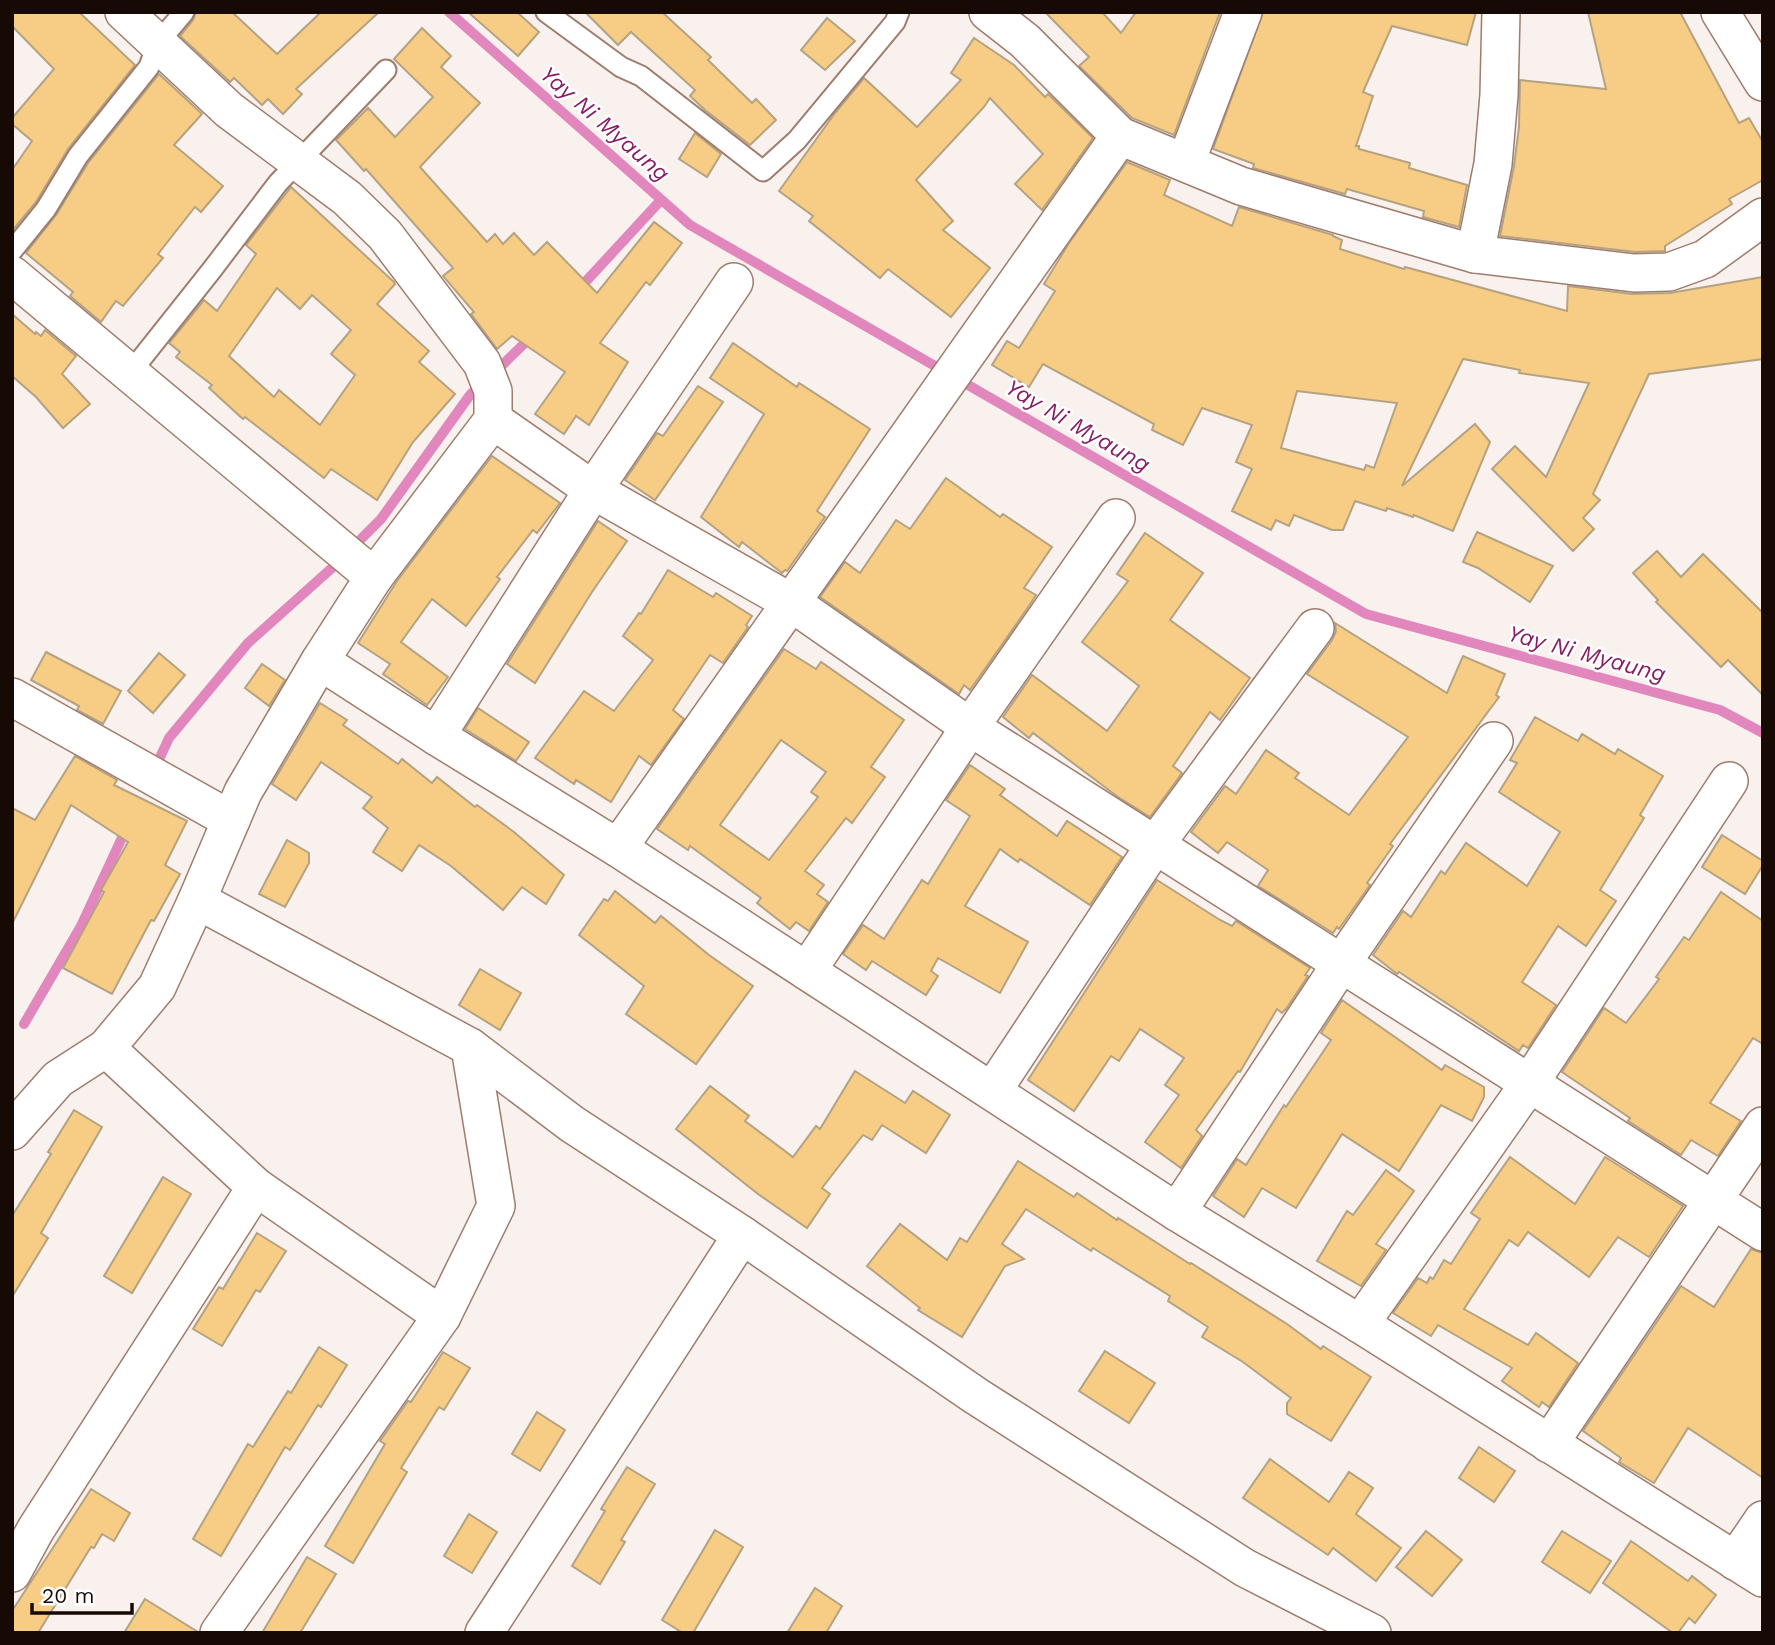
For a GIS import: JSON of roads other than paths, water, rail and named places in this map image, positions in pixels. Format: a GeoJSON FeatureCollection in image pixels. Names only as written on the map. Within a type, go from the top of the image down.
{"type":"FeatureCollection","features":[{"type":"Feature","properties":{"kind":"street"},"geometry":{"type":"LineString","coordinates":[[12,1131],[58,1079],[106,1048],[157,987],[243,792],[320,661],[374,577],[492,420],[493,391],[482,363],[385,235],[347,198],[229,110],[124,12]]}},
{"type":"Feature","properties":{"kind":"street"},"geometry":{"type":"LineString","coordinates":[[988,12],[1024,41],[1120,136],[1241,186],[1475,254],[1634,273],[1669,272],[1706,259],[1763,217]]}},
{"type":"Feature","properties":{"kind":"street"},"geometry":{"type":"LineString","coordinates":[[1186,162],[1243,12]]}},
{"type":"Feature","properties":{"kind":"street"},"geometry":{"type":"LineString","coordinates":[[1475,254],[1493,164],[1499,95],[1501,12]]}},
{"type":"Feature","properties":{"kind":"street"},"geometry":{"type":"LineString","coordinates":[[1720,12],[1763,82]]}},
{"type":"Feature","properties":{"kind":"street"},"geometry":{"type":"LineString","coordinates":[[618,848],[792,603],[972,342],[1120,136]]}},
{"type":"Feature","properties":{"kind":"street"},"geometry":{"type":"LineString","coordinates":[[12,275],[374,577]]}},
{"type":"Feature","properties":{"kind":"street"},"geometry":{"type":"LineString","coordinates":[[436,736],[593,490],[734,282]]}},
{"type":"Feature","properties":{"kind":"street"},"geometry":{"type":"LineString","coordinates":[[492,420],[593,490],[792,603],[970,727],[1763,1232]]}},
{"type":"Feature","properties":{"kind":"street"},"geometry":{"type":"LineString","coordinates":[[807,971],[970,727],[1116,518]]}},
{"type":"Feature","properties":{"kind":"street"},"geometry":{"type":"LineString","coordinates":[[993,1090],[1155,845],[1315,628]]}},
{"type":"Feature","properties":{"kind":"street"},"geometry":{"type":"LineString","coordinates":[[320,661],[618,848],[1177,1212],[1749,1569],[1763,1520]]}},
{"type":"Feature","properties":{"kind":"street"},"geometry":{"type":"LineString","coordinates":[[12,697],[231,820]]}},
{"type":"Feature","properties":{"kind":"street"},"geometry":{"type":"LineString","coordinates":[[1177,1212],[1341,964],[1494,741]]}},
{"type":"Feature","properties":{"kind":"street"},"geometry":{"type":"LineString","coordinates":[[1360,1324],[1529,1084],[1730,781]]}},
{"type":"Feature","properties":{"kind":"street"},"geometry":{"type":"LineString","coordinates":[[197,900],[470,1047],[572,1124],[742,1235],[976,1396],[1233,1560],[1372,1633]]}},
{"type":"Feature","properties":{"kind":"street"},"geometry":{"type":"LineString","coordinates":[[219,1633],[442,1316],[496,1206],[470,1047]]}},
{"type":"Feature","properties":{"kind":"street"},"geometry":{"type":"LineString","coordinates":[[106,1048],[256,1187],[442,1316]]}},
{"type":"Feature","properties":{"kind":"street"},"geometry":{"type":"LineString","coordinates":[[1549,1444],[1763,1126]]}},
{"type":"Feature","properties":{"kind":"street"},"geometry":{"type":"LineString","coordinates":[[12,1573],[36,1529],[256,1187]]}},
{"type":"Feature","properties":{"kind":"street"},"geometry":{"type":"LineString","coordinates":[[484,1633],[742,1235]]}},
{"type":"Feature","properties":{"kind":"lane"},"geometry":{"type":"LineString","coordinates":[[12,251],[46,209],[78,156],[149,67],[158,44],[184,12]]}},
{"type":"Feature","properties":{"kind":"lane"},"geometry":{"type":"LineString","coordinates":[[545,12],[621,67],[641,76],[763,171],[797,140],[895,22],[900,12]]}},
{"type":"Feature","properties":{"kind":"lane"},"geometry":{"type":"LineString","coordinates":[[130,373],[278,183],[386,70]]}},
{"type":"Feature","properties":{"kind":"waterway","name":"Yay Ni Myaung"},"geometry":{"type":"LineString","coordinates":[[449,12],[690,225],[1366,614],[1720,710],[1763,733]]}},
{"type":"Feature","properties":{"kind":"waterway"},"geometry":{"type":"LineString","coordinates":[[577,291],[661,200]]}},
{"type":"Feature","properties":{"kind":"waterway"},"geometry":{"type":"LineString","coordinates":[[495,372],[532,336]]}},
{"type":"Feature","properties":{"kind":"waterway"},"geometry":{"type":"LineString","coordinates":[[352,548],[381,519],[470,395],[481,384]]}},
{"type":"Feature","properties":{"kind":"waterway"},"geometry":{"type":"LineString","coordinates":[[155,768],[169,738],[248,643],[342,559]]}},
{"type":"Feature","properties":{"kind":"waterway"},"geometry":{"type":"LineString","coordinates":[[24,1024],[81,926],[126,829]]}}]}
